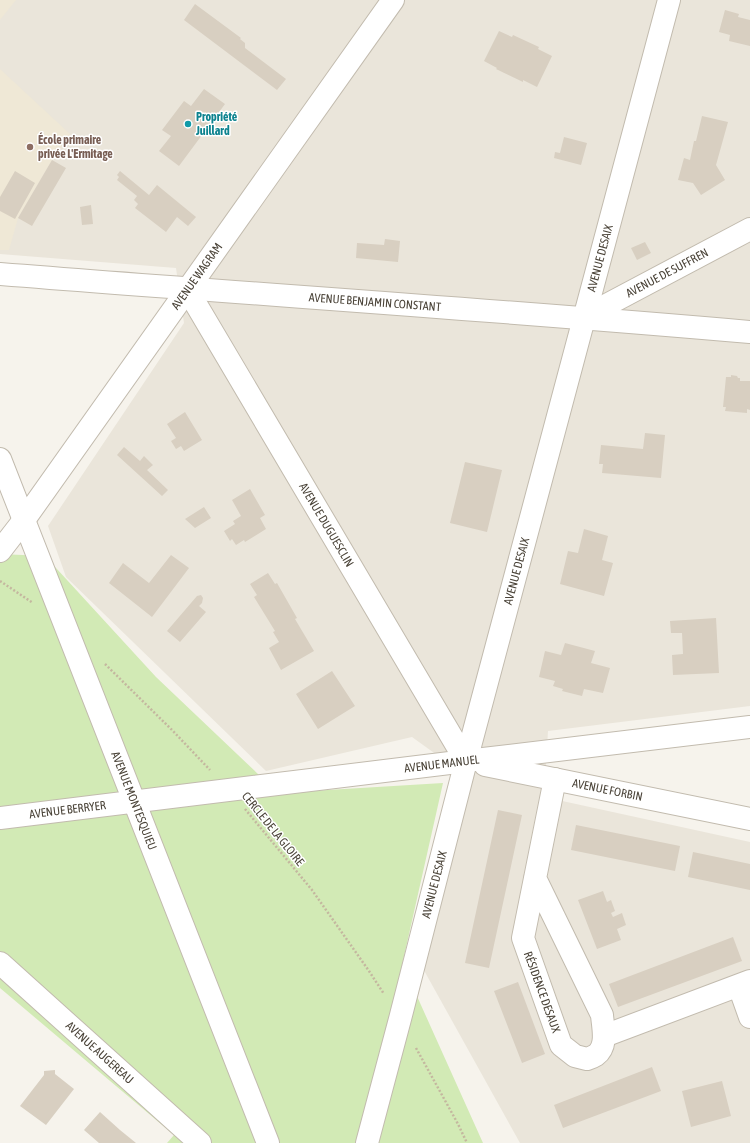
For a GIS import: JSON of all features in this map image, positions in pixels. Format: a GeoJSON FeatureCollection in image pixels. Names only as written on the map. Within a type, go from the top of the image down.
{"type":"FeatureCollection","features":[{"type":"Feature","properties":{"kind":"street","name":"AVENUE WAGRAM"},"geometry":{"type":"LineString","coordinates":[[0,551],[24,520],[393,0]]}},
{"type":"Feature","properties":{"kind":"street","name":"AVENUE DESAIX"},"geometry":{"type":"LineString","coordinates":[[367,1143],[466,761],[668,0]]}},
{"type":"Feature","properties":{"kind":"street","name":"AVENUE DE SUFFREN"},"geometry":{"type":"LineString","coordinates":[[584,317],[750,229]]}},
{"type":"Feature","properties":{"kind":"street","name":"AVENUE BENJAMIN CONSTANT"},"geometry":{"type":"LineString","coordinates":[[0,274],[187,289],[584,317],[750,332]]}},
{"type":"Feature","properties":{"kind":"street","name":"AVENUE DUGUESCLIN"},"geometry":{"type":"LineString","coordinates":[[187,289],[466,761]]}},
{"type":"Feature","properties":{"kind":"street","name":"AVENUE MONTESQUIEU"},"geometry":{"type":"LineString","coordinates":[[0,458],[268,1143]]}},
{"type":"Feature","properties":{"kind":"street","name":"AVENUE MANUEL"},"geometry":{"type":"LineString","coordinates":[[134,802],[750,727]]}},
{"type":"Feature","properties":{"kind":"street","name":"AVENUE FORBIN"},"geometry":{"type":"LineString","coordinates":[[466,761],[750,819]]}},
{"type":"Feature","properties":{"kind":"street","name":"RÉSIDENCE DESAUX"},"geometry":{"type":"LineString","coordinates":[[535,878],[602,1015],[604,1036],[603,1044],[597,1054],[587,1059],[574,1056],[562,1045],[523,938],[535,878],[555,779]]}},
{"type":"Feature","properties":{"kind":"street","name":"AVENUE BERRYER"},"geometry":{"type":"LineString","coordinates":[[0,818],[134,802]]}},
{"type":"Feature","properties":{"kind":"street","name":"AVENUE AUGEREAU"},"geometry":{"type":"LineString","coordinates":[[0,963],[200,1143]]}},
{"type":"Feature","properties":{"kind":"street"},"geometry":{"type":"LineString","coordinates":[[604,1036],[744,984],[750,1017]]}},
{"type":"Feature","properties":{"kind":"path"},"geometry":{"type":"LineString","coordinates":[[0,581],[65,626]]}},
{"type":"Feature","properties":{"kind":"path","name":"CERCLE DE LA GLOIRE"},"geometry":{"type":"LineString","coordinates":[[105,664],[173,730],[230,790],[312,890],[369,971],[400,1019],[467,1143]]}},
{"type":"Feature","properties":{"kind":"shaded area"},"geometry":{"type":"Polygon","coordinates":[[[0,0],[750,0],[750,706],[548,731],[544,797],[750,842],[750,1143],[520,1143],[416,956],[462,773],[412,737],[266,771],[66,577],[48,526],[184,323],[176,268],[0,254],[0,0]]]}},
{"type":"Feature","properties":{"kind":"shaded area"},"geometry":{"type":"Polygon","coordinates":[[[0,0],[16,0],[0,20],[0,0]]]}},
{"type":"Feature","properties":{"kind":"shaded area","name":"École primaire privée L'Ermitage"},"geometry":{"type":"Polygon","coordinates":[[[0,69],[70,134],[52,160],[18,218],[9,250],[0,250],[0,69]]]}},
{"type":"Feature","properties":{"kind":"green space"},"geometry":{"type":"Polygon","coordinates":[[[0,554],[45,556],[156,677],[278,793],[443,783],[362,1143],[167,1143],[174,1135],[0,988],[0,554]]]}},
{"type":"Feature","properties":{"kind":"green space"},"geometry":{"type":"Polygon","coordinates":[[[416,994],[483,1143],[373,1143],[416,994]]]}},
{"type":"Feature","properties":{"kind":"building"},"geometry":{"type":"Polygon","coordinates":[[[195,4],[241,38],[240,39],[245,43],[245,48],[286,79],[277,90],[184,20],[195,4]]]}},
{"type":"Feature","properties":{"kind":"building"},"geometry":{"type":"Polygon","coordinates":[[[725,10],[739,14],[738,17],[750,20],[750,46],[729,41],[730,35],[719,32],[725,10]]]}},
{"type":"Feature","properties":{"kind":"building"},"geometry":{"type":"Polygon","coordinates":[[[499,31],[512,37],[513,35],[539,47],[538,49],[552,56],[537,87],[496,69],[497,68],[484,61],[499,31]]]}},
{"type":"Feature","properties":{"kind":"building","name":"Propriété Juillard"},"geometry":{"type":"Polygon","coordinates":[[[204,89],[225,104],[179,166],[159,151],[171,136],[162,130],[184,101],[191,106],[204,89]]]}},
{"type":"Feature","properties":{"kind":"building"},"geometry":{"type":"Polygon","coordinates":[[[702,116],[728,122],[716,165],[725,180],[701,195],[693,183],[678,180],[684,158],[690,160],[702,116]]]}},
{"type":"Feature","properties":{"kind":"building"},"geometry":{"type":"Polygon","coordinates":[[[564,137],[587,143],[581,165],[554,158],[555,152],[560,153],[564,137]]]}},
{"type":"Feature","properties":{"kind":"building"},"geometry":{"type":"Polygon","coordinates":[[[52,160],[66,168],[32,226],[18,218],[52,160]]]}},
{"type":"Feature","properties":{"kind":"building"},"geometry":{"type":"Polygon","coordinates":[[[15,171],[35,183],[15,219],[0,211],[0,197],[15,171]]]}},
{"type":"Feature","properties":{"kind":"building"},"geometry":{"type":"Polygon","coordinates":[[[120,171],[149,195],[157,185],[196,217],[188,226],[177,217],[166,232],[135,208],[138,204],[134,200],[137,196],[117,180],[119,177],[117,175],[120,171]]]}},
{"type":"Feature","properties":{"kind":"building"},"geometry":{"type":"Polygon","coordinates":[[[91,205],[93,224],[82,225],[80,207],[91,205]]]}},
{"type":"Feature","properties":{"kind":"building"},"geometry":{"type":"Polygon","coordinates":[[[385,239],[400,241],[398,262],[356,258],[357,243],[384,245],[385,239]]]}},
{"type":"Feature","properties":{"kind":"building"},"geometry":{"type":"Polygon","coordinates":[[[645,242],[651,253],[637,260],[631,248],[645,242]]]}},
{"type":"Feature","properties":{"kind":"building"},"geometry":{"type":"Polygon","coordinates":[[[731,375],[740,378],[740,381],[750,381],[750,410],[747,409],[747,413],[725,411],[726,407],[723,407],[726,377],[731,377],[731,375]]]}},
{"type":"Feature","properties":{"kind":"building"},"geometry":{"type":"Polygon","coordinates":[[[185,412],[202,440],[184,451],[181,446],[176,449],[171,441],[176,438],[167,424],[185,412]]]}},
{"type":"Feature","properties":{"kind":"building"},"geometry":{"type":"Polygon","coordinates":[[[645,433],[665,435],[661,478],[602,473],[603,464],[599,464],[601,445],[643,449],[645,433]]]}},
{"type":"Feature","properties":{"kind":"building"},"geometry":{"type":"Polygon","coordinates":[[[124,447],[140,461],[144,456],[153,465],[147,470],[168,490],[162,496],[117,455],[124,447]]]}},
{"type":"Feature","properties":{"kind":"building"},"geometry":{"type":"Polygon","coordinates":[[[465,462],[502,470],[487,532],[450,523],[465,462]]]}},
{"type":"Feature","properties":{"kind":"building"},"geometry":{"type":"Polygon","coordinates":[[[250,489],[265,515],[260,518],[266,529],[245,542],[244,540],[236,545],[232,539],[230,541],[224,531],[235,524],[233,521],[241,516],[232,500],[250,489]]]}},
{"type":"Feature","properties":{"kind":"building"},"geometry":{"type":"Polygon","coordinates":[[[204,507],[211,518],[195,528],[185,519],[204,507]]]}},
{"type":"Feature","properties":{"kind":"building"},"geometry":{"type":"Polygon","coordinates":[[[584,529],[608,536],[602,560],[613,563],[604,596],[560,584],[568,551],[578,553],[584,529]]]}},
{"type":"Feature","properties":{"kind":"building"},"geometry":{"type":"Polygon","coordinates":[[[171,555],[189,568],[152,617],[109,583],[123,563],[149,583],[171,555]]]}},
{"type":"Feature","properties":{"kind":"building"},"geometry":{"type":"Polygon","coordinates":[[[268,573],[275,584],[277,583],[297,618],[295,619],[314,651],[281,670],[269,648],[279,642],[273,632],[275,631],[254,597],[257,595],[250,584],[268,573]]]}},
{"type":"Feature","properties":{"kind":"building"},"geometry":{"type":"Polygon","coordinates":[[[201,595],[203,598],[202,603],[199,606],[206,612],[180,642],[167,631],[197,596],[201,595]]]}},
{"type":"Feature","properties":{"kind":"building"},"geometry":{"type":"Polygon","coordinates":[[[716,618],[719,673],[673,675],[672,655],[683,654],[682,633],[671,633],[670,621],[716,618]]]}},
{"type":"Feature","properties":{"kind":"building"},"geometry":{"type":"Polygon","coordinates":[[[565,643],[595,651],[591,663],[610,668],[603,693],[584,689],[582,696],[562,691],[563,689],[553,686],[555,681],[539,677],[545,651],[561,655],[565,643]]]}},
{"type":"Feature","properties":{"kind":"building"},"geometry":{"type":"Polygon","coordinates":[[[332,671],[355,706],[318,729],[296,694],[332,671]]]}},
{"type":"Feature","properties":{"kind":"building"},"geometry":{"type":"Polygon","coordinates":[[[498,810],[522,815],[489,968],[465,963],[498,810]]]}},
{"type":"Feature","properties":{"kind":"building"},"geometry":{"type":"Polygon","coordinates":[[[576,825],[680,846],[675,871],[571,850],[576,825]]]}},
{"type":"Feature","properties":{"kind":"building"},"geometry":{"type":"Polygon","coordinates":[[[693,852],[750,864],[750,890],[688,877],[693,852]]]}},
{"type":"Feature","properties":{"kind":"building"},"geometry":{"type":"Polygon","coordinates":[[[603,891],[607,902],[611,900],[615,911],[611,913],[613,917],[622,913],[626,925],[617,929],[621,940],[597,949],[578,900],[603,891]]]}},
{"type":"Feature","properties":{"kind":"building"},"geometry":{"type":"Polygon","coordinates":[[[733,937],[742,961],[618,1007],[609,984],[733,937]]]}},
{"type":"Feature","properties":{"kind":"building"},"geometry":{"type":"Polygon","coordinates":[[[518,982],[545,1054],[522,1063],[494,991],[518,982]]]}},
{"type":"Feature","properties":{"kind":"building"},"geometry":{"type":"Polygon","coordinates":[[[652,1067],[661,1091],[563,1128],[554,1105],[652,1067]]]}},
{"type":"Feature","properties":{"kind":"building"},"geometry":{"type":"Polygon","coordinates":[[[55,1070],[55,1074],[74,1089],[46,1125],[20,1106],[44,1075],[44,1071],[55,1070]]]}},
{"type":"Feature","properties":{"kind":"building"},"geometry":{"type":"Polygon","coordinates":[[[722,1081],[731,1116],[691,1127],[682,1091],[722,1081]]]}},
{"type":"Feature","properties":{"kind":"building"},"geometry":{"type":"Polygon","coordinates":[[[100,1112],[136,1143],[99,1143],[84,1130],[100,1112]]]}},
{"type":"Feature","properties":{"kind":"place","name":"Propriété Juillard"},"geometry":{"type":"Point","coordinates":[188,124]}},
{"type":"Feature","properties":{"kind":"place","name":"École primaire privée L'Ermitage"},"geometry":{"type":"Point","coordinates":[30,147]}}]}
